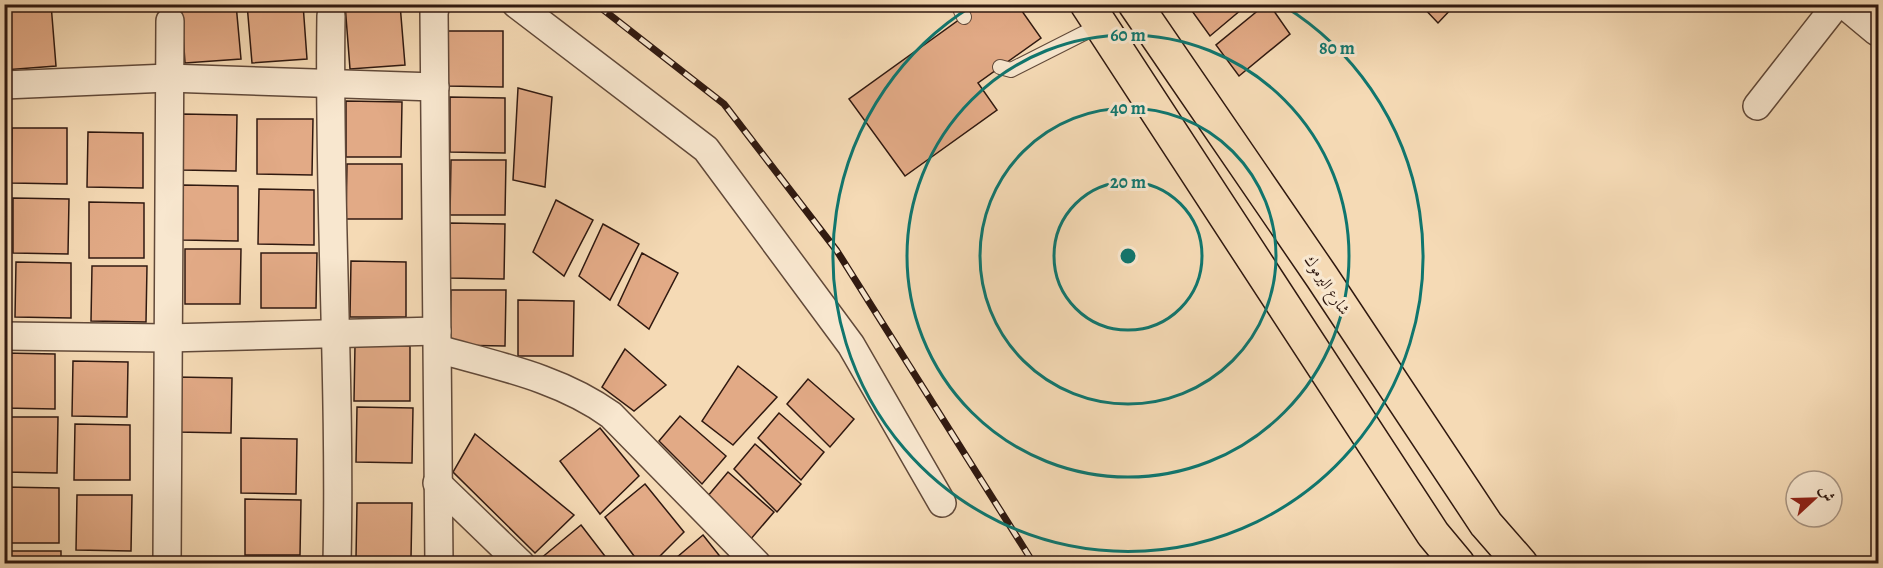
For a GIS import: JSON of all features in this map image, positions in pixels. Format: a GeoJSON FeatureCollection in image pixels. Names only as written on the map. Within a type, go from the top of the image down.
{"type":"FeatureCollection","features":[{"type":"Feature","properties":{"kind":"highway","name":"شارع اليرموك"},"geometry":{"type":"LineString","coordinates":[[1135,4],[1322,277],[1486,524],[1521,564]]}},
{"type":"Feature","properties":{"kind":"highway"},"geometry":{"type":"LineString","coordinates":[[1094,15],[1433,534],[1458,564]]}},
{"type":"Feature","properties":{"kind":"street"},"geometry":{"type":"LineString","coordinates":[[436,4],[439,564]]}},
{"type":"Feature","properties":{"kind":"street"},"geometry":{"type":"LineString","coordinates":[[516,4],[706,149],[851,345],[942,503]]}},
{"type":"Feature","properties":{"kind":"street"},"geometry":{"type":"LineString","coordinates":[[1757,106],[1837,4]]}},
{"type":"Feature","properties":{"kind":"street"},"geometry":{"type":"LineString","coordinates":[[1848,4],[1878,29]]}},
{"type":"Feature","properties":{"kind":"street"},"geometry":{"type":"LineString","coordinates":[[331,16],[330,85],[339,464],[338,564]]}},
{"type":"Feature","properties":{"kind":"street"},"geometry":{"type":"LineString","coordinates":[[167,564],[170,21]]}},
{"type":"Feature","properties":{"kind":"street"},"geometry":{"type":"LineString","coordinates":[[4,85],[168,78],[435,87]]}},
{"type":"Feature","properties":{"kind":"street"},"geometry":{"type":"LineString","coordinates":[[4,336],[167,338],[337,333],[438,340],[587,397],[612,415],[758,564]]}},
{"type":"Feature","properties":{"kind":"street"},"geometry":{"type":"LineString","coordinates":[[437,483],[521,564]]}},
{"type":"Feature","properties":{"kind":"lane"},"geometry":{"type":"LineString","coordinates":[[1000,67],[1011,70],[1094,15]]}},
{"type":"Feature","properties":{"kind":"building"},"geometry":{"type":"Polygon","coordinates":[[[4,4],[51,4],[56,66],[4,70],[4,4]]]}},
{"type":"Feature","properties":{"kind":"building"},"geometry":{"type":"Polygon","coordinates":[[[181,4],[236,4],[241,59],[185,63],[181,4]]]}},
{"type":"Feature","properties":{"kind":"building"},"geometry":{"type":"Polygon","coordinates":[[[247,4],[303,4],[307,59],[252,63],[247,4]]]}},
{"type":"Feature","properties":{"kind":"building"},"geometry":{"type":"Polygon","coordinates":[[[345,4],[400,4],[405,65],[350,69],[345,4]]]}},
{"type":"Feature","properties":{"kind":"building"},"geometry":{"type":"Polygon","coordinates":[[[981,4],[1017,4],[1041,38],[978,83],[997,110],[905,176],[849,99],[981,4]]]}},
{"type":"Feature","properties":{"kind":"building"},"geometry":{"type":"Polygon","coordinates":[[[1187,4],[1248,4],[1210,36],[1187,4]]]}},
{"type":"Feature","properties":{"kind":"building"},"geometry":{"type":"Polygon","coordinates":[[[1266,4],[1269,4],[1290,34],[1239,76],[1216,45],[1266,4]]]}},
{"type":"Feature","properties":{"kind":"building"},"geometry":{"type":"Polygon","coordinates":[[[1420,4],[1456,4],[1438,23],[1420,4]]]}},
{"type":"Feature","properties":{"kind":"building"},"geometry":{"type":"Polygon","coordinates":[[[448,31],[503,31],[503,87],[447,86],[448,31]]]}},
{"type":"Feature","properties":{"kind":"building"},"geometry":{"type":"Polygon","coordinates":[[[518,88],[552,97],[545,187],[513,180],[518,88]]]}},
{"type":"Feature","properties":{"kind":"building"},"geometry":{"type":"Polygon","coordinates":[[[450,97],[505,98],[505,153],[450,152],[450,97]]]}},
{"type":"Feature","properties":{"kind":"building"},"geometry":{"type":"Polygon","coordinates":[[[346,101],[402,102],[401,157],[346,157],[346,101]]]}},
{"type":"Feature","properties":{"kind":"building"},"geometry":{"type":"Polygon","coordinates":[[[181,114],[237,115],[236,171],[181,170],[181,114]]]}},
{"type":"Feature","properties":{"kind":"building"},"geometry":{"type":"Polygon","coordinates":[[[257,119],[313,119],[312,175],[257,174],[257,119]]]}},
{"type":"Feature","properties":{"kind":"building"},"geometry":{"type":"Polygon","coordinates":[[[12,128],[67,128],[67,184],[11,183],[12,128]]]}},
{"type":"Feature","properties":{"kind":"building"},"geometry":{"type":"Polygon","coordinates":[[[88,132],[143,133],[143,188],[87,187],[88,132]]]}},
{"type":"Feature","properties":{"kind":"building"},"geometry":{"type":"Polygon","coordinates":[[[451,160],[506,160],[505,215],[450,215],[451,160]]]}},
{"type":"Feature","properties":{"kind":"building"},"geometry":{"type":"Polygon","coordinates":[[[347,164],[402,164],[402,219],[346,219],[347,164]]]}},
{"type":"Feature","properties":{"kind":"building"},"geometry":{"type":"Polygon","coordinates":[[[183,185],[238,186],[238,241],[182,240],[183,185]]]}},
{"type":"Feature","properties":{"kind":"building"},"geometry":{"type":"Polygon","coordinates":[[[259,189],[314,190],[314,245],[258,244],[259,189]]]}},
{"type":"Feature","properties":{"kind":"building"},"geometry":{"type":"Polygon","coordinates":[[[13,198],[69,199],[68,254],[13,253],[13,198]]]}},
{"type":"Feature","properties":{"kind":"building"},"geometry":{"type":"Polygon","coordinates":[[[556,200],[593,220],[564,276],[533,252],[556,200]]]}},
{"type":"Feature","properties":{"kind":"building"},"geometry":{"type":"Polygon","coordinates":[[[89,202],[144,203],[144,258],[89,258],[89,202]]]}},
{"type":"Feature","properties":{"kind":"building"},"geometry":{"type":"Polygon","coordinates":[[[450,223],[505,224],[504,279],[449,278],[450,223]]]}},
{"type":"Feature","properties":{"kind":"building"},"geometry":{"type":"Polygon","coordinates":[[[603,224],[639,244],[610,300],[579,276],[603,224]]]}},
{"type":"Feature","properties":{"kind":"building"},"geometry":{"type":"Polygon","coordinates":[[[185,249],[241,249],[240,304],[185,304],[185,249]]]}},
{"type":"Feature","properties":{"kind":"building"},"geometry":{"type":"Polygon","coordinates":[[[261,253],[317,253],[316,308],[261,308],[261,253]]]}},
{"type":"Feature","properties":{"kind":"building"},"geometry":{"type":"Polygon","coordinates":[[[642,253],[678,273],[649,329],[618,305],[642,253]]]}},
{"type":"Feature","properties":{"kind":"building"},"geometry":{"type":"Polygon","coordinates":[[[351,261],[406,262],[406,317],[350,317],[351,261]]]}},
{"type":"Feature","properties":{"kind":"building"},"geometry":{"type":"Polygon","coordinates":[[[16,262],[71,263],[71,318],[15,317],[16,262]]]}},
{"type":"Feature","properties":{"kind":"building"},"geometry":{"type":"Polygon","coordinates":[[[92,266],[147,266],[146,322],[91,321],[92,266]]]}},
{"type":"Feature","properties":{"kind":"building"},"geometry":{"type":"Polygon","coordinates":[[[451,290],[506,290],[505,346],[450,345],[451,290]]]}},
{"type":"Feature","properties":{"kind":"building"},"geometry":{"type":"Polygon","coordinates":[[[518,300],[574,301],[573,356],[518,356],[518,300]]]}},
{"type":"Feature","properties":{"kind":"building"},"geometry":{"type":"Polygon","coordinates":[[[355,345],[410,346],[410,401],[354,401],[355,345]]]}},
{"type":"Feature","properties":{"kind":"building"},"geometry":{"type":"Polygon","coordinates":[[[625,349],[666,385],[634,411],[602,387],[625,349]]]}},
{"type":"Feature","properties":{"kind":"building"},"geometry":{"type":"Polygon","coordinates":[[[4,353],[55,354],[55,409],[4,408],[4,353]]]}},
{"type":"Feature","properties":{"kind":"building"},"geometry":{"type":"Polygon","coordinates":[[[73,361],[128,362],[127,417],[72,416],[73,361]]]}},
{"type":"Feature","properties":{"kind":"building"},"geometry":{"type":"Polygon","coordinates":[[[738,366],[777,397],[733,445],[702,421],[738,366]]]}},
{"type":"Feature","properties":{"kind":"building"},"geometry":{"type":"Polygon","coordinates":[[[176,377],[232,378],[231,433],[176,432],[176,377]]]}},
{"type":"Feature","properties":{"kind":"building"},"geometry":{"type":"Polygon","coordinates":[[[808,379],[854,419],[830,447],[787,404],[808,379]]]}},
{"type":"Feature","properties":{"kind":"building"},"geometry":{"type":"Polygon","coordinates":[[[357,407],[413,408],[412,463],[356,462],[357,407]]]}},
{"type":"Feature","properties":{"kind":"building"},"geometry":{"type":"Polygon","coordinates":[[[779,413],[824,452],[801,480],[758,438],[779,413]]]}},
{"type":"Feature","properties":{"kind":"building"},"geometry":{"type":"Polygon","coordinates":[[[680,416],[726,456],[702,484],[659,441],[680,416]]]}},
{"type":"Feature","properties":{"kind":"building"},"geometry":{"type":"Polygon","coordinates":[[[4,417],[58,417],[57,473],[4,472],[4,417]]]}},
{"type":"Feature","properties":{"kind":"building"},"geometry":{"type":"Polygon","coordinates":[[[75,424],[130,425],[130,480],[74,480],[75,424]]]}},
{"type":"Feature","properties":{"kind":"building"},"geometry":{"type":"Polygon","coordinates":[[[600,428],[639,476],[600,514],[560,461],[600,428]]]}},
{"type":"Feature","properties":{"kind":"building"},"geometry":{"type":"Polygon","coordinates":[[[475,434],[574,515],[535,553],[453,472],[475,434]]]}},
{"type":"Feature","properties":{"kind":"building"},"geometry":{"type":"Polygon","coordinates":[[[241,438],[297,439],[296,494],[241,493],[241,438]]]}},
{"type":"Feature","properties":{"kind":"building"},"geometry":{"type":"Polygon","coordinates":[[[755,444],[801,484],[777,512],[734,469],[755,444]]]}},
{"type":"Feature","properties":{"kind":"building"},"geometry":{"type":"Polygon","coordinates":[[[728,472],[774,512],[750,540],[707,497],[728,472]]]}},
{"type":"Feature","properties":{"kind":"building"},"geometry":{"type":"Polygon","coordinates":[[[645,484],[684,532],[652,564],[640,564],[605,517],[645,484]]]}},
{"type":"Feature","properties":{"kind":"building"},"geometry":{"type":"Polygon","coordinates":[[[4,487],[59,488],[59,543],[4,543],[4,487]]]}},
{"type":"Feature","properties":{"kind":"building"},"geometry":{"type":"Polygon","coordinates":[[[77,495],[132,495],[131,551],[76,550],[77,495]]]}},
{"type":"Feature","properties":{"kind":"building"},"geometry":{"type":"Polygon","coordinates":[[[245,499],[301,500],[300,555],[245,555],[245,499]]]}},
{"type":"Feature","properties":{"kind":"building"},"geometry":{"type":"Polygon","coordinates":[[[357,503],[412,503],[411,559],[356,558],[357,503]]]}},
{"type":"Feature","properties":{"kind":"building"},"geometry":{"type":"Polygon","coordinates":[[[581,525],[611,564],[544,564],[540,559],[581,525]]]}},
{"type":"Feature","properties":{"kind":"building"},"geometry":{"type":"Polygon","coordinates":[[[703,535],[726,564],[669,564],[703,535]]]}},
{"type":"Feature","properties":{"kind":"building"},"geometry":{"type":"Polygon","coordinates":[[[6,551],[61,551],[61,564],[6,564],[6,551]]]}},
{"type":"Feature","properties":{"kind":"building"},"geometry":{"type":"Polygon","coordinates":[[[79,559],[134,559],[134,564],[79,564],[79,559]]]}},
{"type":"Feature","properties":{"kind":"railway"},"geometry":{"type":"LineString","coordinates":[[596,4],[724,104],[837,251],[1034,564]]}}]}
